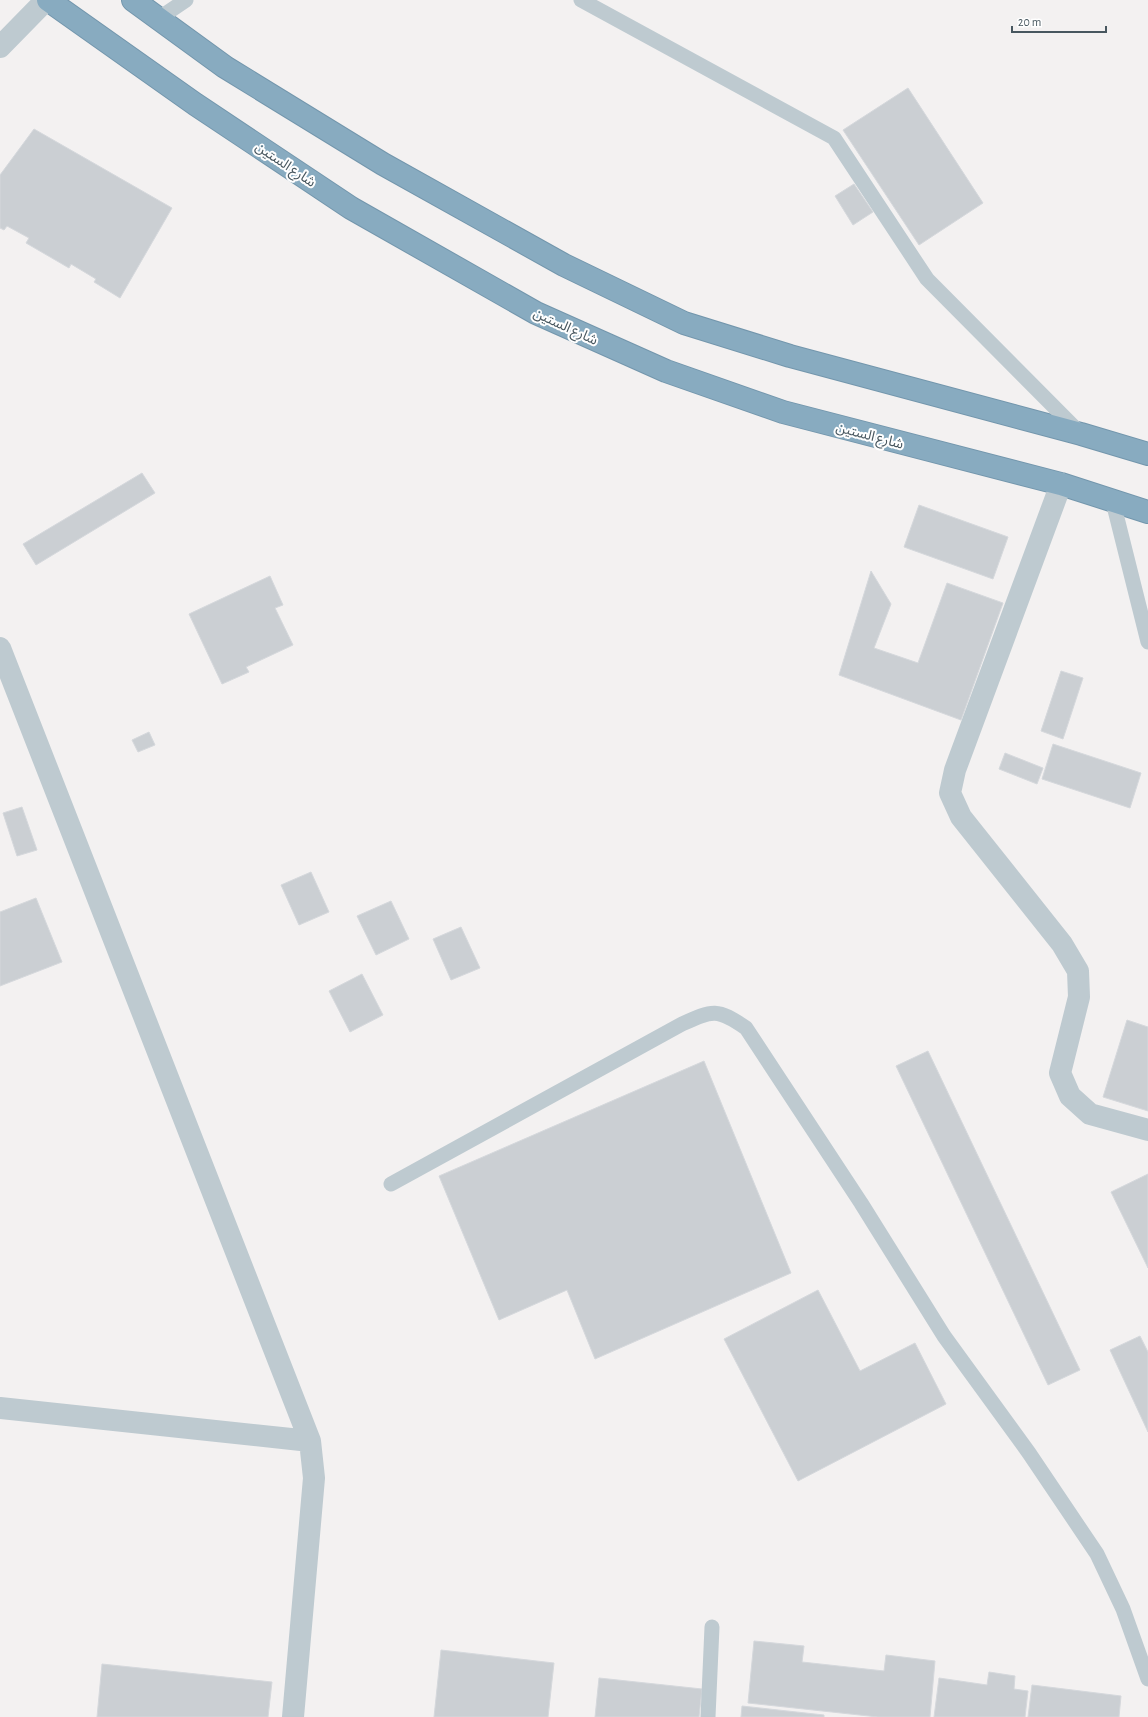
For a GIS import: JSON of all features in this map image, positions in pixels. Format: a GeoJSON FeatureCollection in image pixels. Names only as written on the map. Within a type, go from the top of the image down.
{"type":"FeatureCollection","features":[{"type":"Feature","properties":{"kind":"highway","name":"شارع الستين"},"geometry":{"type":"LineString","coordinates":[[47,0],[189,100],[351,208],[536,313],[666,371],[783,412],[1061,484],[1113,502],[1148,512]]}},
{"type":"Feature","properties":{"kind":"highway"},"geometry":{"type":"LineString","coordinates":[[133,0],[225,66],[383,164],[564,265],[684,323],[790,356],[1081,434],[1148,454]]}},
{"type":"Feature","properties":{"kind":"street"},"geometry":{"type":"LineString","coordinates":[[0,47],[47,0]]}},
{"type":"Feature","properties":{"kind":"street"},"geometry":{"type":"LineString","coordinates":[[1061,484],[955,770],[950,793],[961,817],[1062,944],[1078,971],[1079,997],[1060,1073],[1070,1096],[1090,1114],[1148,1130]]}},
{"type":"Feature","properties":{"kind":"street"},"geometry":{"type":"LineString","coordinates":[[0,648],[310,1441],[314,1478],[293,1717]]}},
{"type":"Feature","properties":{"kind":"street"},"geometry":{"type":"LineString","coordinates":[[0,1408],[310,1441]]}},
{"type":"Feature","properties":{"kind":"lane"},"geometry":{"type":"LineString","coordinates":[[158,19],[186,0]]}},
{"type":"Feature","properties":{"kind":"lane"},"geometry":{"type":"LineString","coordinates":[[581,0],[834,138],[927,279],[1081,434]]}},
{"type":"Feature","properties":{"kind":"lane"},"geometry":{"type":"LineString","coordinates":[[1113,502],[1148,642]]}},
{"type":"Feature","properties":{"kind":"lane"},"geometry":{"type":"LineString","coordinates":[[391,1184],[682,1024],[707,1013],[727,1015],[746,1028],[861,1203],[944,1336],[1029,1453],[1097,1554],[1123,1609],[1148,1679]]}},
{"type":"Feature","properties":{"kind":"lane"},"geometry":{"type":"LineString","coordinates":[[708,1717],[712,1627]]}},
{"type":"Feature","properties":{"kind":"building"},"geometry":{"type":"Polygon","coordinates":[[[908,88],[983,203],[919,245],[843,130],[908,88]]]}},
{"type":"Feature","properties":{"kind":"building"},"geometry":{"type":"Polygon","coordinates":[[[34,129],[172,208],[120,298],[94,282],[96,279],[71,264],[69,268],[26,243],[29,238],[7,226],[4,230],[0,228],[0,175],[34,129]]]}},
{"type":"Feature","properties":{"kind":"building"},"geometry":{"type":"Polygon","coordinates":[[[854,184],[873,212],[853,225],[835,196],[854,184]]]}},
{"type":"Feature","properties":{"kind":"building"},"geometry":{"type":"Polygon","coordinates":[[[142,473],[155,493],[36,565],[23,544],[142,473]]]}},
{"type":"Feature","properties":{"kind":"building"},"geometry":{"type":"Polygon","coordinates":[[[919,505],[1008,537],[993,579],[904,547],[919,505]]]}},
{"type":"Feature","properties":{"kind":"building"},"geometry":{"type":"Polygon","coordinates":[[[871,571],[891,604],[874,648],[918,663],[947,583],[1003,603],[961,720],[839,675],[871,571]]]}},
{"type":"Feature","properties":{"kind":"building"},"geometry":{"type":"Polygon","coordinates":[[[270,576],[283,605],[275,608],[293,645],[246,667],[249,672],[222,684],[189,614],[270,576]]]}},
{"type":"Feature","properties":{"kind":"building"},"geometry":{"type":"Polygon","coordinates":[[[1061,671],[1083,678],[1063,739],[1041,731],[1061,671]]]}},
{"type":"Feature","properties":{"kind":"building"},"geometry":{"type":"Polygon","coordinates":[[[149,732],[155,745],[138,752],[132,740],[149,732]]]}},
{"type":"Feature","properties":{"kind":"building"},"geometry":{"type":"Polygon","coordinates":[[[1053,744],[1141,773],[1130,808],[1042,779],[1053,744]]]}},
{"type":"Feature","properties":{"kind":"building"},"geometry":{"type":"Polygon","coordinates":[[[1005,753],[1043,768],[1037,784],[999,769],[1005,753]]]}},
{"type":"Feature","properties":{"kind":"building"},"geometry":{"type":"Polygon","coordinates":[[[22,807],[37,850],[17,856],[3,813],[22,807]]]}},
{"type":"Feature","properties":{"kind":"building"},"geometry":{"type":"Polygon","coordinates":[[[311,872],[329,912],[299,925],[281,885],[311,872]]]}},
{"type":"Feature","properties":{"kind":"building"},"geometry":{"type":"Polygon","coordinates":[[[36,898],[62,962],[0,986],[0,912],[36,898]]]}},
{"type":"Feature","properties":{"kind":"building"},"geometry":{"type":"Polygon","coordinates":[[[391,901],[409,939],[376,955],[357,916],[391,901]]]}},
{"type":"Feature","properties":{"kind":"building"},"geometry":{"type":"Polygon","coordinates":[[[461,927],[480,968],[451,980],[433,939],[461,927]]]}},
{"type":"Feature","properties":{"kind":"building"},"geometry":{"type":"Polygon","coordinates":[[[362,974],[383,1015],[350,1032],[329,991],[362,974]]]}},
{"type":"Feature","properties":{"kind":"building"},"geometry":{"type":"Polygon","coordinates":[[[1127,1020],[1148,1027],[1148,1111],[1103,1097],[1127,1020]]]}},
{"type":"Feature","properties":{"kind":"building"},"geometry":{"type":"Polygon","coordinates":[[[928,1051],[1080,1370],[1048,1385],[896,1066],[928,1051]]]}},
{"type":"Feature","properties":{"kind":"building"},"geometry":{"type":"Polygon","coordinates":[[[704,1061],[791,1273],[595,1359],[567,1290],[499,1320],[439,1176],[704,1061]]]}},
{"type":"Feature","properties":{"kind":"building"},"geometry":{"type":"Polygon","coordinates":[[[1148,1174],[1148,1268],[1111,1192],[1148,1174]]]}},
{"type":"Feature","properties":{"kind":"building"},"geometry":{"type":"Polygon","coordinates":[[[818,1290],[860,1371],[915,1343],[946,1404],[798,1481],[724,1339],[818,1290]]]}},
{"type":"Feature","properties":{"kind":"building"},"geometry":{"type":"Polygon","coordinates":[[[1140,1336],[1148,1352],[1148,1432],[1110,1350],[1140,1336]]]}},
{"type":"Feature","properties":{"kind":"building"},"geometry":{"type":"Polygon","coordinates":[[[754,1641],[804,1646],[802,1662],[884,1671],[886,1655],[935,1661],[930,1717],[878,1717],[748,1703],[754,1641]]]}},
{"type":"Feature","properties":{"kind":"building"},"geometry":{"type":"Polygon","coordinates":[[[441,1650],[554,1663],[548,1717],[434,1717],[441,1650]]]}},
{"type":"Feature","properties":{"kind":"building"},"geometry":{"type":"Polygon","coordinates":[[[102,1664],[272,1682],[268,1717],[97,1717],[102,1664]]]}},
{"type":"Feature","properties":{"kind":"building"},"geometry":{"type":"Polygon","coordinates":[[[989,1672],[1015,1676],[1014,1689],[1028,1691],[1025,1717],[934,1717],[939,1678],[987,1685],[989,1672]]]}},
{"type":"Feature","properties":{"kind":"building"},"geometry":{"type":"Polygon","coordinates":[[[599,1678],[702,1689],[699,1717],[595,1717],[599,1678]]]}},
{"type":"Feature","properties":{"kind":"building"},"geometry":{"type":"Polygon","coordinates":[[[1032,1685],[1121,1696],[1119,1717],[1028,1717],[1032,1685]]]}},
{"type":"Feature","properties":{"kind":"building"},"geometry":{"type":"Polygon","coordinates":[[[742,1706],[824,1715],[824,1717],[741,1717],[742,1706]]]}}]}
